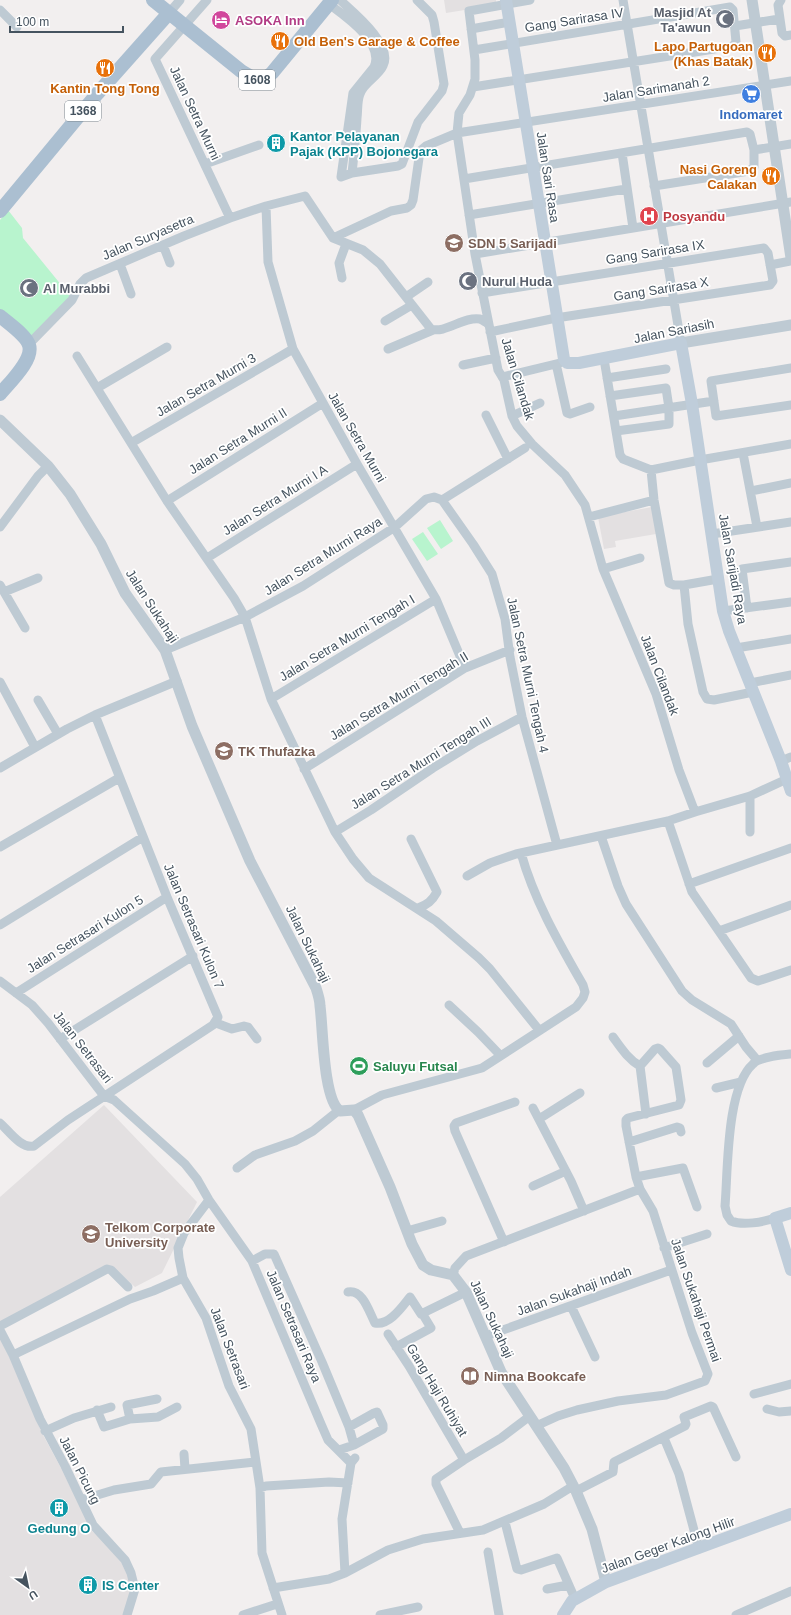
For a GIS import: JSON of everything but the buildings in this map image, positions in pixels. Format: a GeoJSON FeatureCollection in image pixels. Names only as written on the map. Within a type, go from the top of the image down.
{"type":"FeatureCollection","features":[{"type":"Feature","properties":{"kind":"main road"},"geometry":{"type":"LineString","coordinates":[[153,0],[169,13]]}},
{"type":"Feature","properties":{"kind":"main road","name":"1608"},"geometry":{"type":"LineString","coordinates":[[169,13],[241,71],[258,81],[264,79],[272,73],[334,1]]}},
{"type":"Feature","properties":{"kind":"main road","name":"Jalan Sari Rasa"},"geometry":{"type":"LineString","coordinates":[[507,2],[556,318],[560,363]]}},
{"type":"Feature","properties":{"kind":"main road","name":"1368"},"geometry":{"type":"LineString","coordinates":[[0,211],[97,94],[169,13]]}},
{"type":"Feature","properties":{"kind":"main road"},"geometry":{"type":"LineString","coordinates":[[0,316],[19,332],[29,344],[30,356],[0,394]]}},
{"type":"Feature","properties":{"kind":"main road","name":"Jalan Sariasih"},"geometry":{"type":"LineString","coordinates":[[560,363],[572,364],[604,359],[681,343]]}},
{"type":"Feature","properties":{"kind":"main road","name":"Jalan Sarijadi Raya"},"geometry":{"type":"LineString","coordinates":[[681,343],[692,404],[723,611],[751,688],[786,759],[789,785]]}},
{"type":"Feature","properties":{"kind":"main road"},"geometry":{"type":"LineString","coordinates":[[791,1213],[775,1218],[791,1270]]}},
{"type":"Feature","properties":{"kind":"main road","name":"Jalan Geger Kalong Hilir"},"geometry":{"type":"LineString","coordinates":[[563,1615],[570,1603],[575,1599],[606,1582],[791,1514]]}},
{"type":"Feature","properties":{"kind":"street"},"geometry":{"type":"LineString","coordinates":[[169,13],[180,0]]}},
{"type":"Feature","properties":{"kind":"street"},"geometry":{"type":"LineString","coordinates":[[185,27],[207,0]]}},
{"type":"Feature","properties":{"kind":"street"},"geometry":{"type":"LineString","coordinates":[[334,1],[363,32],[371,43],[376,55],[374,67],[357,86],[353,93],[341,177],[352,173],[398,166],[402,164],[418,122],[442,91],[444,84],[434,22],[432,15],[417,0]]}},
{"type":"Feature","properties":{"kind":"street"},"geometry":{"type":"LineString","coordinates":[[507,2],[530,0]]}},
{"type":"Feature","properties":{"kind":"street"},"geometry":{"type":"LineString","coordinates":[[623,0],[681,343]]}},
{"type":"Feature","properties":{"kind":"street"},"geometry":{"type":"LineString","coordinates":[[752,0],[774,146],[787,203],[791,260],[770,265]]}},
{"type":"Feature","properties":{"kind":"street"},"geometry":{"type":"LineString","coordinates":[[781,0],[778,5],[779,19],[783,35],[791,35]]}},
{"type":"Feature","properties":{"kind":"street"},"geometry":{"type":"LineString","coordinates":[[334,1],[372,31],[382,46],[385,58],[382,68],[368,83],[360,95],[352,173]]}},
{"type":"Feature","properties":{"kind":"street","name":"Jalan Cilandak"},"geometry":{"type":"LineString","coordinates":[[507,2],[469,10],[476,70],[473,87],[459,113],[457,134],[475,254],[489,328],[512,416],[517,426],[532,444],[565,475],[585,506],[603,569],[656,694],[679,770],[695,812]]}},
{"type":"Feature","properties":{"kind":"street","name":"Gang Sarirasa IV"},"geometry":{"type":"LineString","coordinates":[[474,50],[730,7],[733,10],[735,26]]}},
{"type":"Feature","properties":{"kind":"street"},"geometry":{"type":"LineString","coordinates":[[0,10],[17,27]]}},
{"type":"Feature","properties":{"kind":"street"},"geometry":{"type":"LineString","coordinates":[[473,87],[733,46],[736,42],[735,26],[779,19]]}},
{"type":"Feature","properties":{"kind":"street"},"geometry":{"type":"LineString","coordinates":[[472,33],[510,22]]}},
{"type":"Feature","properties":{"kind":"street","name":"Jalan Setra Murni"},"geometry":{"type":"LineString","coordinates":[[185,27],[155,59],[230,218]]}},
{"type":"Feature","properties":{"kind":"street","name":"Jalan Sarimanah 2"},"geometry":{"type":"LineString","coordinates":[[333,238],[391,211],[406,208],[411,205],[415,192],[420,151],[426,146],[457,134],[641,104],[791,82]]}},
{"type":"Feature","properties":{"kind":"street"},"geometry":{"type":"LineString","coordinates":[[464,179],[747,132],[750,134],[754,150],[754,167],[749,171],[654,186]]}},
{"type":"Feature","properties":{"kind":"street"},"geometry":{"type":"LineString","coordinates":[[754,150],[791,144]]}},
{"type":"Feature","properties":{"kind":"street"},"geometry":{"type":"LineString","coordinates":[[205,164],[259,145]]}},
{"type":"Feature","properties":{"kind":"street"},"geometry":{"type":"LineString","coordinates":[[622,153],[633,228]]}},
{"type":"Feature","properties":{"kind":"street"},"geometry":{"type":"LineString","coordinates":[[469,215],[626,188]]}},
{"type":"Feature","properties":{"kind":"street","name":"Jalan Suryasetra"},"geometry":{"type":"LineString","coordinates":[[29,344],[72,300],[80,284],[86,278],[230,218],[266,206],[305,196],[333,238]]}},
{"type":"Feature","properties":{"kind":"street"},"geometry":{"type":"LineString","coordinates":[[475,254],[787,203]]}},
{"type":"Feature","properties":{"kind":"street","name":"Jalan Setra Murni"},"geometry":{"type":"LineString","coordinates":[[266,206],[268,262],[294,349],[357,464],[395,526],[436,599],[465,668]]}},
{"type":"Feature","properties":{"kind":"street"},"geometry":{"type":"LineString","coordinates":[[333,238],[362,250],[373,257],[433,330]]}},
{"type":"Feature","properties":{"kind":"street"},"geometry":{"type":"LineString","coordinates":[[342,278],[339,264],[346,244]]}},
{"type":"Feature","properties":{"kind":"street"},"geometry":{"type":"LineString","coordinates":[[163,245],[170,263]]}},
{"type":"Feature","properties":{"kind":"street","name":"Gang Sarirasa IX"},"geometry":{"type":"LineString","coordinates":[[482,293],[764,248],[768,251],[770,265]]}},
{"type":"Feature","properties":{"kind":"street"},"geometry":{"type":"LineString","coordinates":[[120,264],[130,294]]}},
{"type":"Feature","properties":{"kind":"street","name":"Gang Sarirasa X"},"geometry":{"type":"LineString","coordinates":[[489,328],[770,285],[773,281],[770,265]]}},
{"type":"Feature","properties":{"kind":"street"},"geometry":{"type":"LineString","coordinates":[[406,297],[428,282]]}},
{"type":"Feature","properties":{"kind":"street"},"geometry":{"type":"LineString","coordinates":[[385,321],[412,306]]}},
{"type":"Feature","properties":{"kind":"street"},"geometry":{"type":"LineString","coordinates":[[388,349],[433,330],[470,320],[480,319],[489,328]]}},
{"type":"Feature","properties":{"kind":"street","name":"Jalan Sariasih"},"geometry":{"type":"LineString","coordinates":[[681,343],[791,325]]}},
{"type":"Feature","properties":{"kind":"street"},"geometry":{"type":"LineString","coordinates":[[97,388],[167,347]]}},
{"type":"Feature","properties":{"kind":"street","name":"Jalan Setra Murni 3"},"geometry":{"type":"LineString","coordinates":[[131,443],[294,349]]}},
{"type":"Feature","properties":{"kind":"street"},"geometry":{"type":"LineString","coordinates":[[77,356],[167,501],[234,598],[245,617],[271,699],[335,832],[356,864],[369,878],[418,908],[464,944],[485,963],[539,1030]]}},
{"type":"Feature","properties":{"kind":"street"},"geometry":{"type":"LineString","coordinates":[[463,365],[496,358]]}},
{"type":"Feature","properties":{"kind":"street"},"geometry":{"type":"LineString","coordinates":[[604,359],[622,458],[650,470],[791,444]]}},
{"type":"Feature","properties":{"kind":"street"},"geometry":{"type":"LineString","coordinates":[[503,379],[560,363],[567,413],[570,414],[590,407]]}},
{"type":"Feature","properties":{"kind":"street"},"geometry":{"type":"LineString","coordinates":[[791,368],[711,381],[716,416],[791,405]]}},
{"type":"Feature","properties":{"kind":"street"},"geometry":{"type":"LineString","coordinates":[[607,378],[666,369]]}},
{"type":"Feature","properties":{"kind":"street"},"geometry":{"type":"LineString","coordinates":[[610,396],[666,388],[670,422],[667,425],[616,431]]}},
{"type":"Feature","properties":{"kind":"street"},"geometry":{"type":"LineString","coordinates":[[614,416],[714,401]]}},
{"type":"Feature","properties":{"kind":"street","name":"Jalan Setra Murni II"},"geometry":{"type":"LineString","coordinates":[[167,501],[323,403]]}},
{"type":"Feature","properties":{"kind":"street"},"geometry":{"type":"LineString","coordinates":[[512,416],[540,403]]}},
{"type":"Feature","properties":{"kind":"street"},"geometry":{"type":"LineString","coordinates":[[486,415],[508,459]]}},
{"type":"Feature","properties":{"kind":"street","name":"Jalan Sukahaji"},"geometry":{"type":"LineString","coordinates":[[0,420],[48,466],[90,524],[125,593],[165,650],[192,726],[250,861],[316,988],[320,1004],[326,1075],[331,1098],[334,1106],[338,1110]]}},
{"type":"Feature","properties":{"kind":"street","name":"Jalan Setra Murni Raya"},"geometry":{"type":"LineString","coordinates":[[165,650],[245,617],[304,586],[395,526],[426,499],[434,497],[442,500],[525,448]]}},
{"type":"Feature","properties":{"kind":"street"},"geometry":{"type":"LineString","coordinates":[[743,453],[757,527]]}},
{"type":"Feature","properties":{"kind":"street","name":"Jalan Setra Murni I A"},"geometry":{"type":"LineString","coordinates":[[207,558],[357,464]]}},
{"type":"Feature","properties":{"kind":"street"},"geometry":{"type":"LineString","coordinates":[[0,527],[38,476],[48,466]]}},
{"type":"Feature","properties":{"kind":"street"},"geometry":{"type":"LineString","coordinates":[[650,470],[669,582],[674,585],[684,585],[718,579]]}},
{"type":"Feature","properties":{"kind":"street"},"geometry":{"type":"LineString","coordinates":[[751,491],[791,483]]}},
{"type":"Feature","properties":{"kind":"street","name":"Jalan Setra Murni Tengah 4"},"geometry":{"type":"LineString","coordinates":[[442,500],[492,574],[505,620],[522,717],[557,845]]}},
{"type":"Feature","properties":{"kind":"street"},"geometry":{"type":"LineString","coordinates":[[589,517],[654,500]]}},
{"type":"Feature","properties":{"kind":"street"},"geometry":{"type":"LineString","coordinates":[[712,534],[791,522]]}},
{"type":"Feature","properties":{"kind":"street"},"geometry":{"type":"LineString","coordinates":[[603,569],[640,558]]}},
{"type":"Feature","properties":{"kind":"street"},"geometry":{"type":"LineString","coordinates":[[747,608],[742,569],[791,562]]}},
{"type":"Feature","properties":{"kind":"street"},"geometry":{"type":"LineString","coordinates":[[26,628],[2,589],[38,578]]}},
{"type":"Feature","properties":{"kind":"street"},"geometry":{"type":"LineString","coordinates":[[684,585],[688,624],[703,692],[707,699],[714,700],[791,676]]}},
{"type":"Feature","properties":{"kind":"street","name":"Jalan Setra Murni Tengah I"},"geometry":{"type":"LineString","coordinates":[[271,699],[436,599]]}},
{"type":"Feature","properties":{"kind":"street"},"geometry":{"type":"LineString","coordinates":[[723,611],[791,602]]}},
{"type":"Feature","properties":{"kind":"street"},"geometry":{"type":"LineString","coordinates":[[736,648],[791,639]]}},
{"type":"Feature","properties":{"kind":"street","name":"Jalan Setra Murni Tengah II"},"geometry":{"type":"LineString","coordinates":[[304,769],[465,668],[510,650]]}},
{"type":"Feature","properties":{"kind":"street"},"geometry":{"type":"LineString","coordinates":[[0,768],[58,734],[95,716],[177,681]]}},
{"type":"Feature","properties":{"kind":"street"},"geometry":{"type":"LineString","coordinates":[[0,682],[35,747]]}},
{"type":"Feature","properties":{"kind":"street"},"geometry":{"type":"LineString","coordinates":[[38,700],[58,734]]}},
{"type":"Feature","properties":{"kind":"street","name":"Jalan Setrasari Kulon 7"},"geometry":{"type":"LineString","coordinates":[[95,716],[167,897],[218,1014],[216,1023]]}},
{"type":"Feature","properties":{"kind":"street","name":"Jalan Setra Murni Tengah III"},"geometry":{"type":"LineString","coordinates":[[335,832],[371,810],[433,768],[522,717]]}},
{"type":"Feature","properties":{"kind":"street"},"geometry":{"type":"LineString","coordinates":[[0,847],[119,778]]}},
{"type":"Feature","properties":{"kind":"street"},"geometry":{"type":"LineString","coordinates":[[467,876],[490,863],[521,853],[668,821],[789,785]]}},
{"type":"Feature","properties":{"kind":"street"},"geometry":{"type":"LineString","coordinates":[[750,796],[750,832]]}},
{"type":"Feature","properties":{"kind":"street"},"geometry":{"type":"LineString","coordinates":[[668,821],[692,892],[736,957],[754,980],[761,980],[791,970]]}},
{"type":"Feature","properties":{"kind":"street"},"geometry":{"type":"LineString","coordinates":[[601,836],[618,886],[626,904],[682,991],[692,1000],[731,1024],[757,1060]]}},
{"type":"Feature","properties":{"kind":"street"},"geometry":{"type":"LineString","coordinates":[[0,925],[143,837]]}},
{"type":"Feature","properties":{"kind":"street"},"geometry":{"type":"LineString","coordinates":[[411,839],[437,892],[426,905],[418,908]]}},
{"type":"Feature","properties":{"kind":"street"},"geometry":{"type":"LineString","coordinates":[[690,884],[791,848]]}},
{"type":"Feature","properties":{"kind":"street"},"geometry":{"type":"LineString","coordinates":[[237,1168],[255,1155],[295,1141],[313,1132],[338,1110],[354,1110],[382,1095],[482,1068],[576,1007],[583,998],[585,992],[555,936],[525,868],[521,853]]}},
{"type":"Feature","properties":{"kind":"street","name":"Jalan Setrasari Kulon 5"},"geometry":{"type":"LineString","coordinates":[[16,993],[167,897]]}},
{"type":"Feature","properties":{"kind":"street"},"geometry":{"type":"LineString","coordinates":[[719,931],[791,905]]}},
{"type":"Feature","properties":{"kind":"street"},"geometry":{"type":"LineString","coordinates":[[60,1039],[192,956]]}},
{"type":"Feature","properties":{"kind":"street","name":"Jalan Setrasari"},"geometry":{"type":"LineString","coordinates":[[0,981],[32,1006],[48,1023],[104,1096],[114,1100],[185,1164],[197,1179],[209,1200],[184,1233],[178,1248],[179,1258],[183,1278],[206,1318],[229,1386],[251,1429],[260,1488],[262,1553],[277,1604],[282,1615]]}},
{"type":"Feature","properties":{"kind":"street"},"geometry":{"type":"LineString","coordinates":[[449,1005],[478,1032],[500,1056]]}},
{"type":"Feature","properties":{"kind":"street"},"geometry":{"type":"LineString","coordinates":[[0,1123],[23,1145],[29,1147],[34,1146],[68,1120],[216,1023],[232,1029],[244,1026],[248,1027],[257,1038]]}},
{"type":"Feature","properties":{"kind":"street"},"geometry":{"type":"LineString","coordinates":[[707,1063],[739,1036]]}},
{"type":"Feature","properties":{"kind":"street"},"geometry":{"type":"LineString","coordinates":[[613,1037],[632,1061],[640,1066]]}},
{"type":"Feature","properties":{"kind":"street"},"geometry":{"type":"LineString","coordinates":[[659,1048],[676,1067],[680,1088],[681,1102],[679,1105],[646,1114],[640,1066],[655,1049],[659,1048]]}},
{"type":"Feature","properties":{"kind":"street"},"geometry":{"type":"LineString","coordinates":[[775,1218],[735,1223],[731,1222],[727,1215],[726,1206],[728,1144],[741,1082],[752,1064],[757,1060],[791,1054]]}},
{"type":"Feature","properties":{"kind":"street"},"geometry":{"type":"LineString","coordinates":[[716,1088],[741,1082]]}},
{"type":"Feature","properties":{"kind":"street"},"geometry":{"type":"LineString","coordinates":[[539,1119],[580,1093]]}},
{"type":"Feature","properties":{"kind":"street"},"geometry":{"type":"LineString","coordinates":[[504,1242],[456,1133],[455,1125],[456,1123],[515,1102]]}},
{"type":"Feature","properties":{"kind":"street"},"geometry":{"type":"LineString","coordinates":[[533,1108],[566,1171],[584,1211]]}},
{"type":"Feature","properties":{"kind":"street","name":"Jalan Sukahaji"},"geometry":{"type":"LineString","coordinates":[[354,1110],[358,1115],[383,1170],[412,1244],[423,1265],[431,1270],[453,1275],[466,1292],[501,1372],[564,1468],[592,1530],[606,1582]]}},
{"type":"Feature","properties":{"kind":"street","name":"Jalan Sukahaji Permai"},"geometry":{"type":"LineString","coordinates":[[460,1532],[436,1482],[438,1478],[464,1460],[533,1421],[618,1401],[666,1395],[705,1381],[708,1374],[671,1270],[651,1206],[640,1189],[636,1177],[626,1120],[646,1114]]}},
{"type":"Feature","properties":{"kind":"street"},"geometry":{"type":"LineString","coordinates":[[629,1142],[677,1127],[680,1128],[681,1132]]}},
{"type":"Feature","properties":{"kind":"street"},"geometry":{"type":"LineString","coordinates":[[636,1177],[682,1168],[697,1207]]}},
{"type":"Feature","properties":{"kind":"street"},"geometry":{"type":"LineString","coordinates":[[533,1186],[566,1171]]}},
{"type":"Feature","properties":{"kind":"street"},"geometry":{"type":"LineString","coordinates":[[453,1275],[455,1268],[466,1256],[640,1189]]}},
{"type":"Feature","properties":{"kind":"street","name":"Jalan Setrasari Raya"},"geometry":{"type":"LineString","coordinates":[[209,1200],[252,1261],[328,1440],[353,1460],[342,1519],[344,1573]]}},
{"type":"Feature","properties":{"kind":"street"},"geometry":{"type":"LineString","coordinates":[[407,1231],[442,1221]]}},
{"type":"Feature","properties":{"kind":"street"},"geometry":{"type":"LineString","coordinates":[[663,1246],[694,1234]]}},
{"type":"Feature","properties":{"kind":"street"},"geometry":{"type":"LineString","coordinates":[[663,1246],[707,1234]]}},
{"type":"Feature","properties":{"kind":"street"},"geometry":{"type":"LineString","coordinates":[[252,1261],[266,1254],[274,1254],[322,1362],[349,1427],[354,1445]]}},
{"type":"Feature","properties":{"kind":"street"},"geometry":{"type":"LineString","coordinates":[[0,1327],[107,1269],[111,1270],[128,1287]]}},
{"type":"Feature","properties":{"kind":"street","name":"Jalan Sukahaji Indah"},"geometry":{"type":"LineString","coordinates":[[486,1336],[671,1270]]}},
{"type":"Feature","properties":{"kind":"street"},"geometry":{"type":"LineString","coordinates":[[13,1355],[130,1298],[153,1291],[183,1278]]}},
{"type":"Feature","properties":{"kind":"street"},"geometry":{"type":"LineString","coordinates":[[348,1292],[354,1291],[359,1294],[376,1323],[385,1322],[399,1310],[410,1297],[431,1328],[396,1347]]}},
{"type":"Feature","properties":{"kind":"street"},"geometry":{"type":"LineString","coordinates":[[422,1314],[466,1292]]}},
{"type":"Feature","properties":{"kind":"street"},"geometry":{"type":"LineString","coordinates":[[572,1306],[595,1357]]}},
{"type":"Feature","properties":{"kind":"street","name":"Jalan Picung"},"geometry":{"type":"LineString","coordinates":[[0,1327],[45,1431],[65,1466],[94,1527],[112,1544],[125,1560],[134,1579],[136,1589],[127,1615]]}},
{"type":"Feature","properties":{"kind":"street","name":"Gang Haji Ruhiyat"},"geometry":{"type":"LineString","coordinates":[[388,1334],[464,1460]]}},
{"type":"Feature","properties":{"kind":"street"},"geometry":{"type":"LineString","coordinates":[[754,1394],[791,1384]]}},
{"type":"Feature","properties":{"kind":"street"},"geometry":{"type":"LineString","coordinates":[[130,1419],[127,1405],[157,1399]]}},
{"type":"Feature","properties":{"kind":"street"},"geometry":{"type":"LineString","coordinates":[[273,1588],[329,1579],[344,1573],[388,1550],[423,1539],[460,1532],[484,1530],[505,1522],[574,1488],[613,1472],[614,1462],[685,1426],[686,1424],[683,1418],[684,1417],[711,1406],[714,1407],[736,1457]]}},
{"type":"Feature","properties":{"kind":"street"},"geometry":{"type":"LineString","coordinates":[[45,1431],[97,1410],[111,1407]]}},
{"type":"Feature","properties":{"kind":"street"},"geometry":{"type":"LineString","coordinates":[[97,1410],[104,1427],[130,1419],[158,1417],[177,1407]]}},
{"type":"Feature","properties":{"kind":"street"},"geometry":{"type":"LineString","coordinates":[[766,1408],[779,1412],[791,1411]]}},
{"type":"Feature","properties":{"kind":"street"},"geometry":{"type":"LineString","coordinates":[[339,1450],[354,1445],[383,1429],[383,1425],[376,1412],[349,1427]]}},
{"type":"Feature","properties":{"kind":"street"},"geometry":{"type":"LineString","coordinates":[[664,1438],[679,1474],[682,1490],[699,1548]]}},
{"type":"Feature","properties":{"kind":"street"},"geometry":{"type":"LineString","coordinates":[[184,1454],[185,1469]]}},
{"type":"Feature","properties":{"kind":"street"},"geometry":{"type":"LineString","coordinates":[[81,1500],[114,1490],[151,1484],[161,1472],[255,1462]]}},
{"type":"Feature","properties":{"kind":"street"},"geometry":{"type":"LineString","coordinates":[[260,1488],[266,1486],[329,1482],[348,1484]]}},
{"type":"Feature","properties":{"kind":"street"},"geometry":{"type":"LineString","coordinates":[[505,1522],[517,1569],[521,1570],[556,1557],[575,1599]]}},
{"type":"Feature","properties":{"kind":"street"},"geometry":{"type":"LineString","coordinates":[[488,1552],[499,1615]]}},
{"type":"Feature","properties":{"kind":"street"},"geometry":{"type":"LineString","coordinates":[[547,1589],[568,1585]]}},
{"type":"Feature","properties":{"kind":"street"},"geometry":{"type":"LineString","coordinates":[[736,1615],[791,1591]]}},
{"type":"Feature","properties":{"kind":"street"},"geometry":{"type":"LineString","coordinates":[[243,1615],[277,1604]]}},
{"type":"Feature","properties":{"kind":"street"},"geometry":{"type":"LineString","coordinates":[[380,1615],[418,1607]]}},
{"type":"Feature","properties":{"kind":"shaded area"},"geometry":{"type":"Polygon","coordinates":[[[444,0],[496,0],[496,5],[446,13],[444,0]]]}},
{"type":"Feature","properties":{"kind":"shaded area"},"geometry":{"type":"Polygon","coordinates":[[[652,507],[656,534],[615,541],[616,547],[604,549],[598,517],[652,507]]]}},
{"type":"Feature","properties":{"kind":"shaded area","name":"TK Thufazka"},"geometry":{"type":"Polygon","coordinates":[[[231,746],[233,754],[218,757],[216,749],[231,746]]]}},
{"type":"Feature","properties":{"kind":"shaded area","name":"Telkom Corporate University"},"geometry":{"type":"Polygon","coordinates":[[[104,1105],[197,1202],[162,1273],[135,1287],[112,1266],[0,1323],[0,1197],[104,1105]]]}},
{"type":"Feature","properties":{"kind":"shaded area"},"geometry":{"type":"Polygon","coordinates":[[[0,1339],[10,1358],[42,1433],[92,1531],[106,1542],[121,1562],[133,1587],[123,1615],[0,1615],[0,1339]]]}},
{"type":"Feature","properties":{"kind":"green space"},"geometry":{"type":"Polygon","coordinates":[[[8,210],[22,228],[23,238],[71,297],[34,339],[0,311],[0,220],[8,210]]]}},
{"type":"Feature","properties":{"kind":"green space"},"geometry":{"type":"Polygon","coordinates":[[[440,520],[453,541],[441,549],[427,528],[440,520]]]}},
{"type":"Feature","properties":{"kind":"green space"},"geometry":{"type":"Polygon","coordinates":[[[423,532],[438,554],[427,561],[412,539],[423,532]]]}},
{"type":"Feature","properties":{"kind":"place","name":"Masjid At Ta'awun"},"geometry":{"type":"Point","coordinates":[725,19]}},
{"type":"Feature","properties":{"kind":"place","name":"ASOKA Inn"},"geometry":{"type":"Point","coordinates":[221,20]}},
{"type":"Feature","properties":{"kind":"place","name":"Old Ben's Garage & Coffee"},"geometry":{"type":"Point","coordinates":[280,41]}},
{"type":"Feature","properties":{"kind":"place","name":"Lapo Partugoan (Khas Batak)"},"geometry":{"type":"Point","coordinates":[767,53]}},
{"type":"Feature","properties":{"kind":"place","name":"Kantin Tong Tong"},"geometry":{"type":"Point","coordinates":[105,68]}},
{"type":"Feature","properties":{"kind":"place","name":"Indomaret"},"geometry":{"type":"Point","coordinates":[751,94]}},
{"type":"Feature","properties":{"kind":"place","name":"Kantor Pelayanan Pajak (KPP) Bojonegara"},"geometry":{"type":"Point","coordinates":[276,143]}},
{"type":"Feature","properties":{"kind":"place","name":"Nasi Goreng Calakan"},"geometry":{"type":"Point","coordinates":[771,176]}},
{"type":"Feature","properties":{"kind":"place","name":"Posyandu"},"geometry":{"type":"Point","coordinates":[649,216]}},
{"type":"Feature","properties":{"kind":"place","name":"SDN 5 Sarijadi"},"geometry":{"type":"Point","coordinates":[454,243]}},
{"type":"Feature","properties":{"kind":"place","name":"Nurul Huda"},"geometry":{"type":"Point","coordinates":[468,281]}},
{"type":"Feature","properties":{"kind":"place","name":"Al Murabbi"},"geometry":{"type":"Point","coordinates":[29,288]}},
{"type":"Feature","properties":{"kind":"place","name":"TK Thufazka"},"geometry":{"type":"Point","coordinates":[224,751]}},
{"type":"Feature","properties":{"kind":"place","name":"Saluyu Futsal"},"geometry":{"type":"Point","coordinates":[359,1066]}},
{"type":"Feature","properties":{"kind":"place","name":"Telkom Corporate University"},"geometry":{"type":"Point","coordinates":[91,1234]}},
{"type":"Feature","properties":{"kind":"place","name":"Nimna Bookcafe"},"geometry":{"type":"Point","coordinates":[470,1376]}},
{"type":"Feature","properties":{"kind":"place","name":"Gedung O"},"geometry":{"type":"Point","coordinates":[59,1508]}},
{"type":"Feature","properties":{"kind":"place","name":"IS Center"},"geometry":{"type":"Point","coordinates":[88,1585]}}]}
